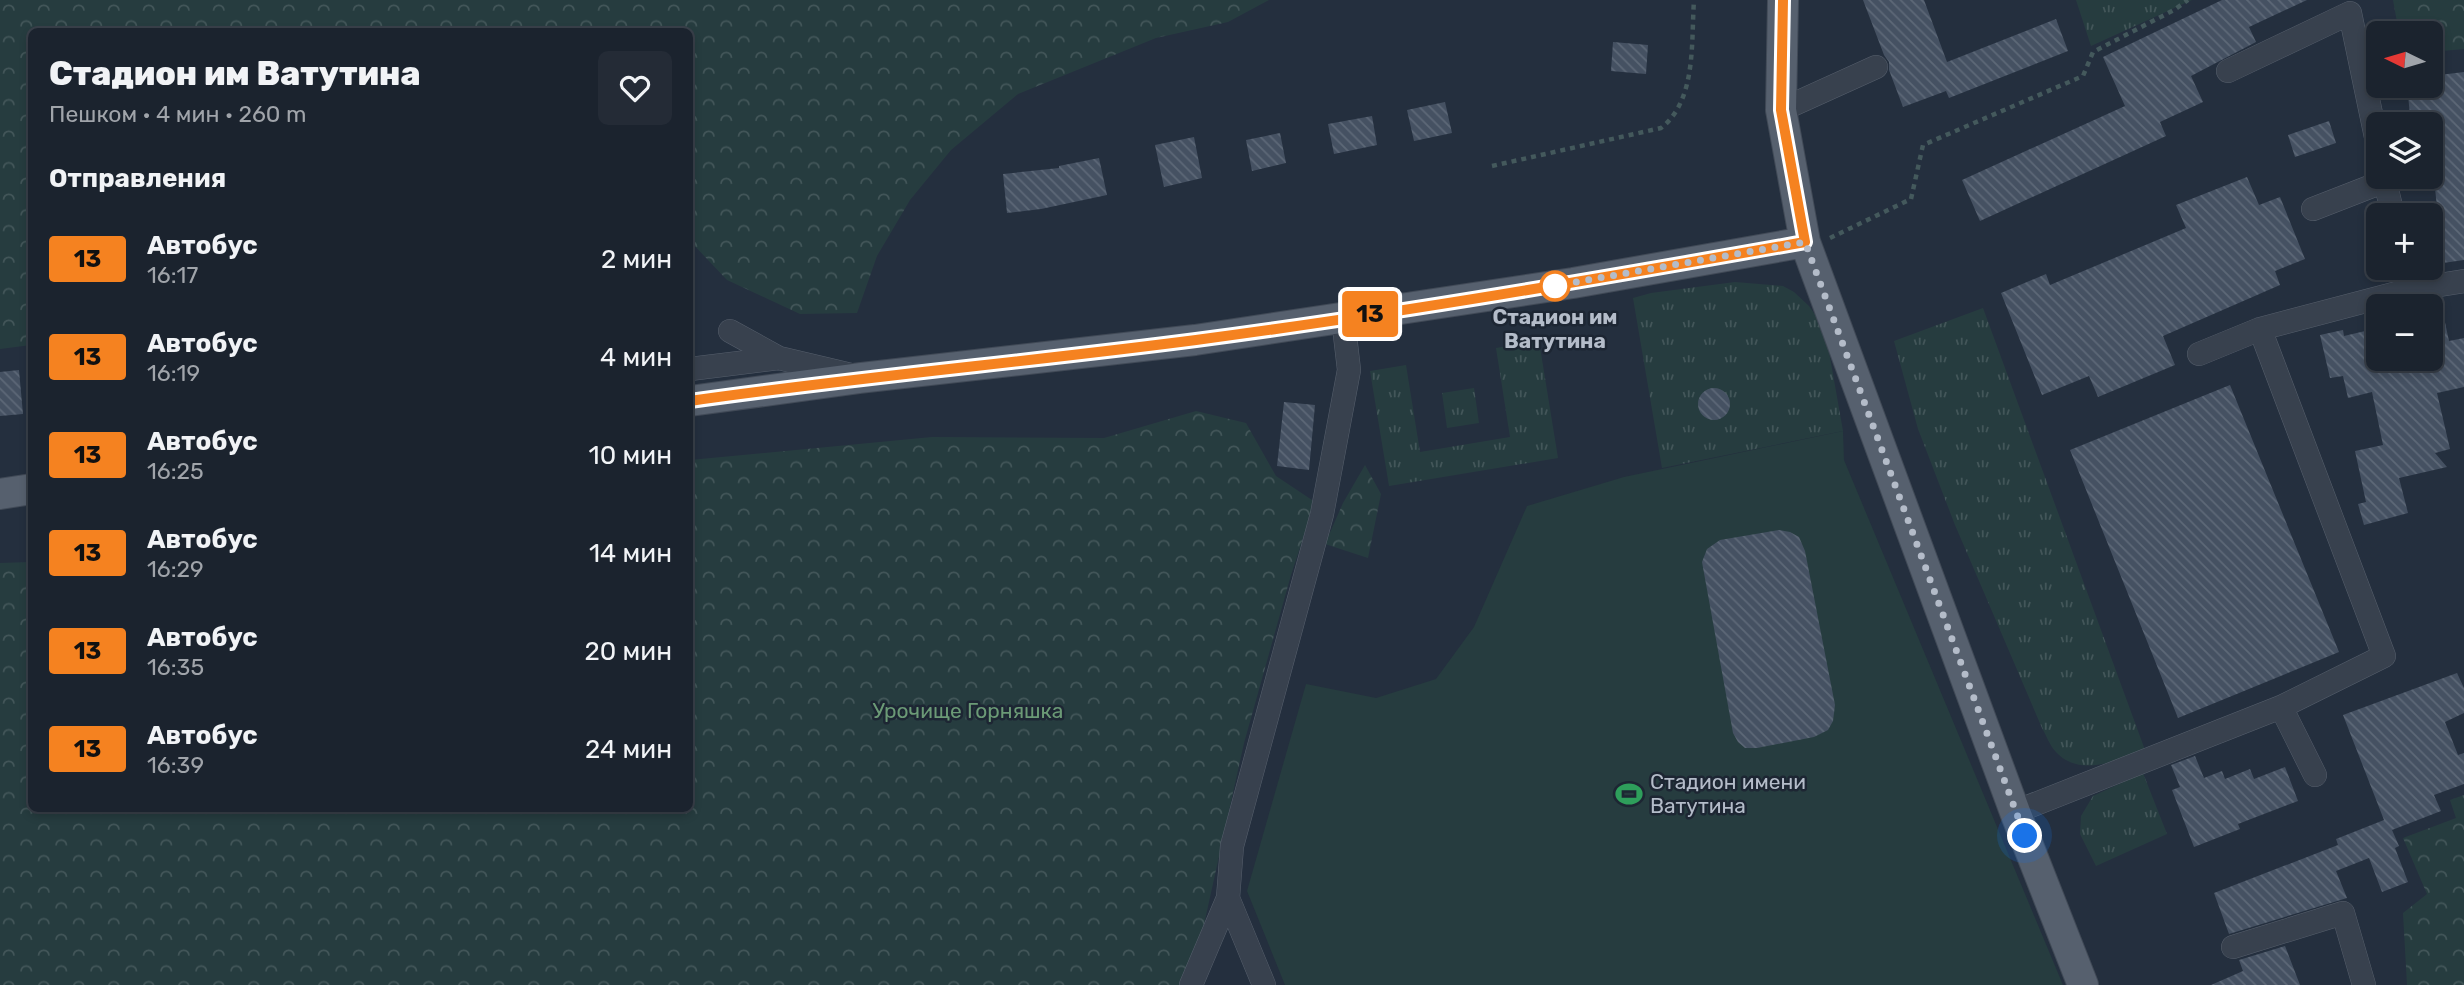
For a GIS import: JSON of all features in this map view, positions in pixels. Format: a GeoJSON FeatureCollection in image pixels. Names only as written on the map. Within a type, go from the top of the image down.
{"type":"FeatureCollection","features":[{"type":"Feature","properties":{"kind":"main road"},"geometry":{"type":"LineString","coordinates":[[1783,0],[1781,110],[1805,242],[2015,812],[2083,985]]}},
{"type":"Feature","properties":{"kind":"main road"},"geometry":{"type":"LineString","coordinates":[[693,401],[860,377],[1195,340],[1590,280],[1805,242]]}},
{"type":"Feature","properties":{"kind":"main road"},"geometry":{"type":"LineString","coordinates":[[0,494],[28,490]]}},
{"type":"Feature","properties":{"kind":"street"},"geometry":{"type":"LineString","coordinates":[[2228,71],[2350,13],[2371,112]]}},
{"type":"Feature","properties":{"kind":"street"},"geometry":{"type":"LineString","coordinates":[[1781,110],[1876,68]]}},
{"type":"Feature","properties":{"kind":"street"},"geometry":{"type":"LineString","coordinates":[[2313,209],[2366,187]]}},
{"type":"Feature","properties":{"kind":"street"},"geometry":{"type":"LineString","coordinates":[[2406,280],[2408,290]]}},
{"type":"Feature","properties":{"kind":"street"},"geometry":{"type":"LineString","coordinates":[[2199,354],[2260,329],[2408,290],[2464,282]]}},
{"type":"Feature","properties":{"kind":"street"},"geometry":{"type":"LineString","coordinates":[[1191,985],[1228,898],[1233,846],[1322,514],[1349,370],[1343,318]]}},
{"type":"Feature","properties":{"kind":"street"},"geometry":{"type":"LineString","coordinates":[[2015,812],[2281,707],[2384,656],[2260,329]]}},
{"type":"Feature","properties":{"kind":"street"},"geometry":{"type":"LineString","coordinates":[[730,331],[779,358],[860,377]]}},
{"type":"Feature","properties":{"kind":"street"},"geometry":{"type":"LineString","coordinates":[[693,369],[779,358]]}},
{"type":"Feature","properties":{"kind":"street"},"geometry":{"type":"LineString","coordinates":[[2281,707],[2315,775]]}},
{"type":"Feature","properties":{"kind":"street"},"geometry":{"type":"LineString","coordinates":[[1228,898],[1264,985]]}},
{"type":"Feature","properties":{"kind":"street"},"geometry":{"type":"LineString","coordinates":[[2233,947],[2343,913],[2364,985]]}},
{"type":"Feature","properties":{"kind":"path"},"geometry":{"type":"LineString","coordinates":[[1492,166],[1661,128],[1672,120],[1688,79],[1694,0]]}},
{"type":"Feature","properties":{"kind":"path"},"geometry":{"type":"LineString","coordinates":[[1805,242],[1835,237],[1911,199],[1923,145],[2083,76],[2093,52],[2188,0]]}},
{"type":"Feature","properties":{"kind":"green space"},"geometry":{"type":"Polygon","coordinates":[[[0,0],[1269,0],[1228,22],[1156,38],[1018,94],[951,150],[910,200],[877,256],[857,313],[800,314],[727,280],[693,244],[693,28],[28,28],[28,345],[0,349],[0,0]]]}},
{"type":"Feature","properties":{"kind":"green space"},"geometry":{"type":"Polygon","coordinates":[[[2076,0],[2192,0],[2091,46],[2076,0]]]}},
{"type":"Feature","properties":{"kind":"green space"},"geometry":{"type":"Polygon","coordinates":[[[2393,0],[2464,0],[2464,49],[2443,51],[2443,21],[2397,21],[2393,0]]]}},
{"type":"Feature","properties":{"kind":"green space"},"geometry":{"type":"Polygon","coordinates":[[[1735,282],[1783,286],[1809,306],[1825,329],[1843,431],[1662,468],[1633,298],[1651,293],[1735,282]]]}},
{"type":"Feature","properties":{"kind":"green space"},"geometry":{"type":"Polygon","coordinates":[[[1983,308],[2145,750],[2111,762],[2076,764],[2066,760],[2050,744],[1955,525],[1918,429],[1894,341],[1983,308]]]}},
{"type":"Feature","properties":{"kind":"green space"},"geometry":{"type":"Polygon","coordinates":[[[1539,341],[1558,458],[1389,486],[1370,371],[1406,365],[1420,452],[1510,437],[1496,348],[1539,341]]]}},
{"type":"Feature","properties":{"kind":"green space"},"geometry":{"type":"Polygon","coordinates":[[[1474,388],[1479,423],[1447,428],[1442,393],[1474,388]]]}},
{"type":"Feature","properties":{"kind":"green space","name":"Урочище Горняшка"},"geometry":{"type":"Polygon","coordinates":[[[1196,411],[1246,423],[1276,476],[1315,502],[1291,575],[1244,743],[1203,929],[1181,985],[0,985],[0,563],[28,562],[28,812],[693,812],[693,460],[932,437],[1104,438],[1196,411]]]}},
{"type":"Feature","properties":{"kind":"green space","name":"Стадион имени Ватутина"},"geometry":{"type":"Polygon","coordinates":[[[1843,431],[1844,460],[2063,985],[1285,985],[1247,891],[1306,684],[1376,698],[1436,679],[1474,627],[1527,506],[1624,477],[1843,431]]]}},
{"type":"Feature","properties":{"kind":"green space"},"geometry":{"type":"Polygon","coordinates":[[[1365,465],[1381,494],[1368,558],[1325,544],[1343,503],[1365,465]]]}},
{"type":"Feature","properties":{"kind":"green space"},"geometry":{"type":"Polygon","coordinates":[[[2143,773],[2167,834],[2096,866],[2080,834],[2081,816],[2093,796],[2143,773]]]}},
{"type":"Feature","properties":{"kind":"green space"},"geometry":{"type":"Polygon","coordinates":[[[2464,795],[2464,985],[2407,985],[2403,913],[2427,894],[2403,838],[2456,818],[2450,800],[2464,795]]]}},
{"type":"Feature","properties":{"kind":"building"},"geometry":{"type":"Polygon","coordinates":[[[1863,0],[1924,0],[1947,62],[2056,19],[2068,51],[1949,98],[1946,91],[1903,107],[1889,70],[1889,62],[1863,0]]]}},
{"type":"Feature","properties":{"kind":"building"},"geometry":{"type":"Polygon","coordinates":[[[2222,0],[2307,0],[2249,27],[2256,42],[2191,76],[2203,102],[2160,122],[2166,136],[1980,221],[1962,180],[2125,106],[2103,57],[2222,0]]]}},
{"type":"Feature","properties":{"kind":"building"},"geometry":{"type":"Polygon","coordinates":[[[1613,42],[1648,45],[1646,74],[1611,71],[1613,42]]]}},
{"type":"Feature","properties":{"kind":"building"},"geometry":{"type":"Polygon","coordinates":[[[2464,72],[2464,260],[2443,263],[2443,203],[2437,203],[2435,189],[2443,189],[2443,112],[2410,112],[2408,98],[2443,98],[2443,75],[2464,72]]]}},
{"type":"Feature","properties":{"kind":"building"},"geometry":{"type":"Polygon","coordinates":[[[1445,102],[1452,133],[1414,141],[1407,110],[1445,102]]]}},
{"type":"Feature","properties":{"kind":"building"},"geometry":{"type":"Polygon","coordinates":[[[1372,116],[1377,145],[1334,154],[1328,124],[1372,116]]]}},
{"type":"Feature","properties":{"kind":"building"},"geometry":{"type":"Polygon","coordinates":[[[2329,121],[2336,143],[2295,157],[2288,135],[2329,121]]]}},
{"type":"Feature","properties":{"kind":"building"},"geometry":{"type":"Polygon","coordinates":[[[1280,133],[1286,163],[1252,171],[1246,140],[1280,133]]]}},
{"type":"Feature","properties":{"kind":"building"},"geometry":{"type":"Polygon","coordinates":[[[1194,137],[1202,178],[1164,187],[1155,145],[1194,137]]]}},
{"type":"Feature","properties":{"kind":"building"},"geometry":{"type":"Polygon","coordinates":[[[1099,158],[1107,195],[1007,213],[1003,174],[1059,168],[1099,158]]]}},
{"type":"Feature","properties":{"kind":"building"},"geometry":{"type":"Polygon","coordinates":[[[2247,177],[2259,205],[2280,197],[2305,259],[2275,271],[2280,285],[2163,336],[2175,365],[2098,397],[2089,376],[2042,395],[2001,293],[2046,274],[2050,285],[2186,228],[2176,205],[2247,177]]]}},
{"type":"Feature","properties":{"kind":"building"},"geometry":{"type":"Polygon","coordinates":[[[2443,313],[2449,341],[2464,338],[2464,387],[2437,393],[2450,449],[2435,453],[2447,467],[2399,478],[2408,513],[2364,525],[2358,504],[2366,502],[2355,451],[2383,445],[2372,392],[2348,398],[2343,376],[2330,378],[2320,335],[2343,330],[2344,336],[2366,331],[2366,371],[2443,371],[2443,313]]]}},
{"type":"Feature","properties":{"kind":"building"},"geometry":{"type":"Polygon","coordinates":[[[19,370],[23,414],[0,416],[0,372],[19,370]]]}},
{"type":"Feature","properties":{"kind":"building"},"geometry":{"type":"Polygon","coordinates":[[[2230,385],[2339,652],[2178,718],[2070,450],[2230,385]]]}},
{"type":"Feature","properties":{"kind":"building"},"geometry":{"type":"Polygon","coordinates":[[[1714,388],[1725,393],[1730,404],[1725,415],[1714,420],[1703,415],[1698,404],[1703,393],[1714,388]]]}},
{"type":"Feature","properties":{"kind":"building"},"geometry":{"type":"Polygon","coordinates":[[[1284,402],[1315,405],[1309,470],[1277,466],[1284,402]]]}},
{"type":"Feature","properties":{"kind":"building"},"geometry":{"type":"Polygon","coordinates":[[[1779,530],[1799,537],[1805,551],[1835,705],[1833,721],[1828,730],[1814,737],[1745,748],[1733,733],[1702,562],[1707,549],[1720,540],[1779,530]]]}},
{"type":"Feature","properties":{"kind":"building"},"geometry":{"type":"Polygon","coordinates":[[[2457,673],[2464,688],[2464,713],[2445,722],[2458,755],[2464,753],[2464,784],[2434,795],[2441,811],[2392,830],[2399,846],[2395,848],[2408,882],[2382,892],[2369,858],[2336,871],[2347,898],[2229,934],[2214,893],[2338,845],[2336,839],[2384,820],[2343,715],[2457,673]]]}},
{"type":"Feature","properties":{"kind":"building"},"geometry":{"type":"Polygon","coordinates":[[[2195,756],[2204,778],[2222,771],[2225,779],[2250,769],[2254,779],[2285,767],[2298,801],[2238,824],[2240,829],[2194,847],[2172,790],[2180,787],[2171,765],[2195,756]]]}},
{"type":"Feature","properties":{"kind":"building"},"geometry":{"type":"Polygon","coordinates":[[[2285,946],[2300,985],[2211,985],[2243,971],[2239,960],[2285,946]]]}},
{"type":"Feature","properties":{"kind":"bus line","name":"13"},"geometry":{"type":"LineString","coordinates":[[693,401],[860,377],[1195,340],[1573,283],[1805,242],[1781,110],[1783,0]]}},
{"type":"Feature","properties":{"kind":"place","name":"Стадион им Ватутина"},"geometry":{"type":"Point","coordinates":[1555,286]}},
{"type":"Feature","properties":{"kind":"place","name":"Стадион имени Ватутина"},"geometry":{"type":"Point","coordinates":[1629,794]}},
{"type":"Feature","properties":{"kind":"route"},"geometry":{"type":"LineString","coordinates":[[1555,286],[1547,287],[1805,242],[2025,836]]}}]}
